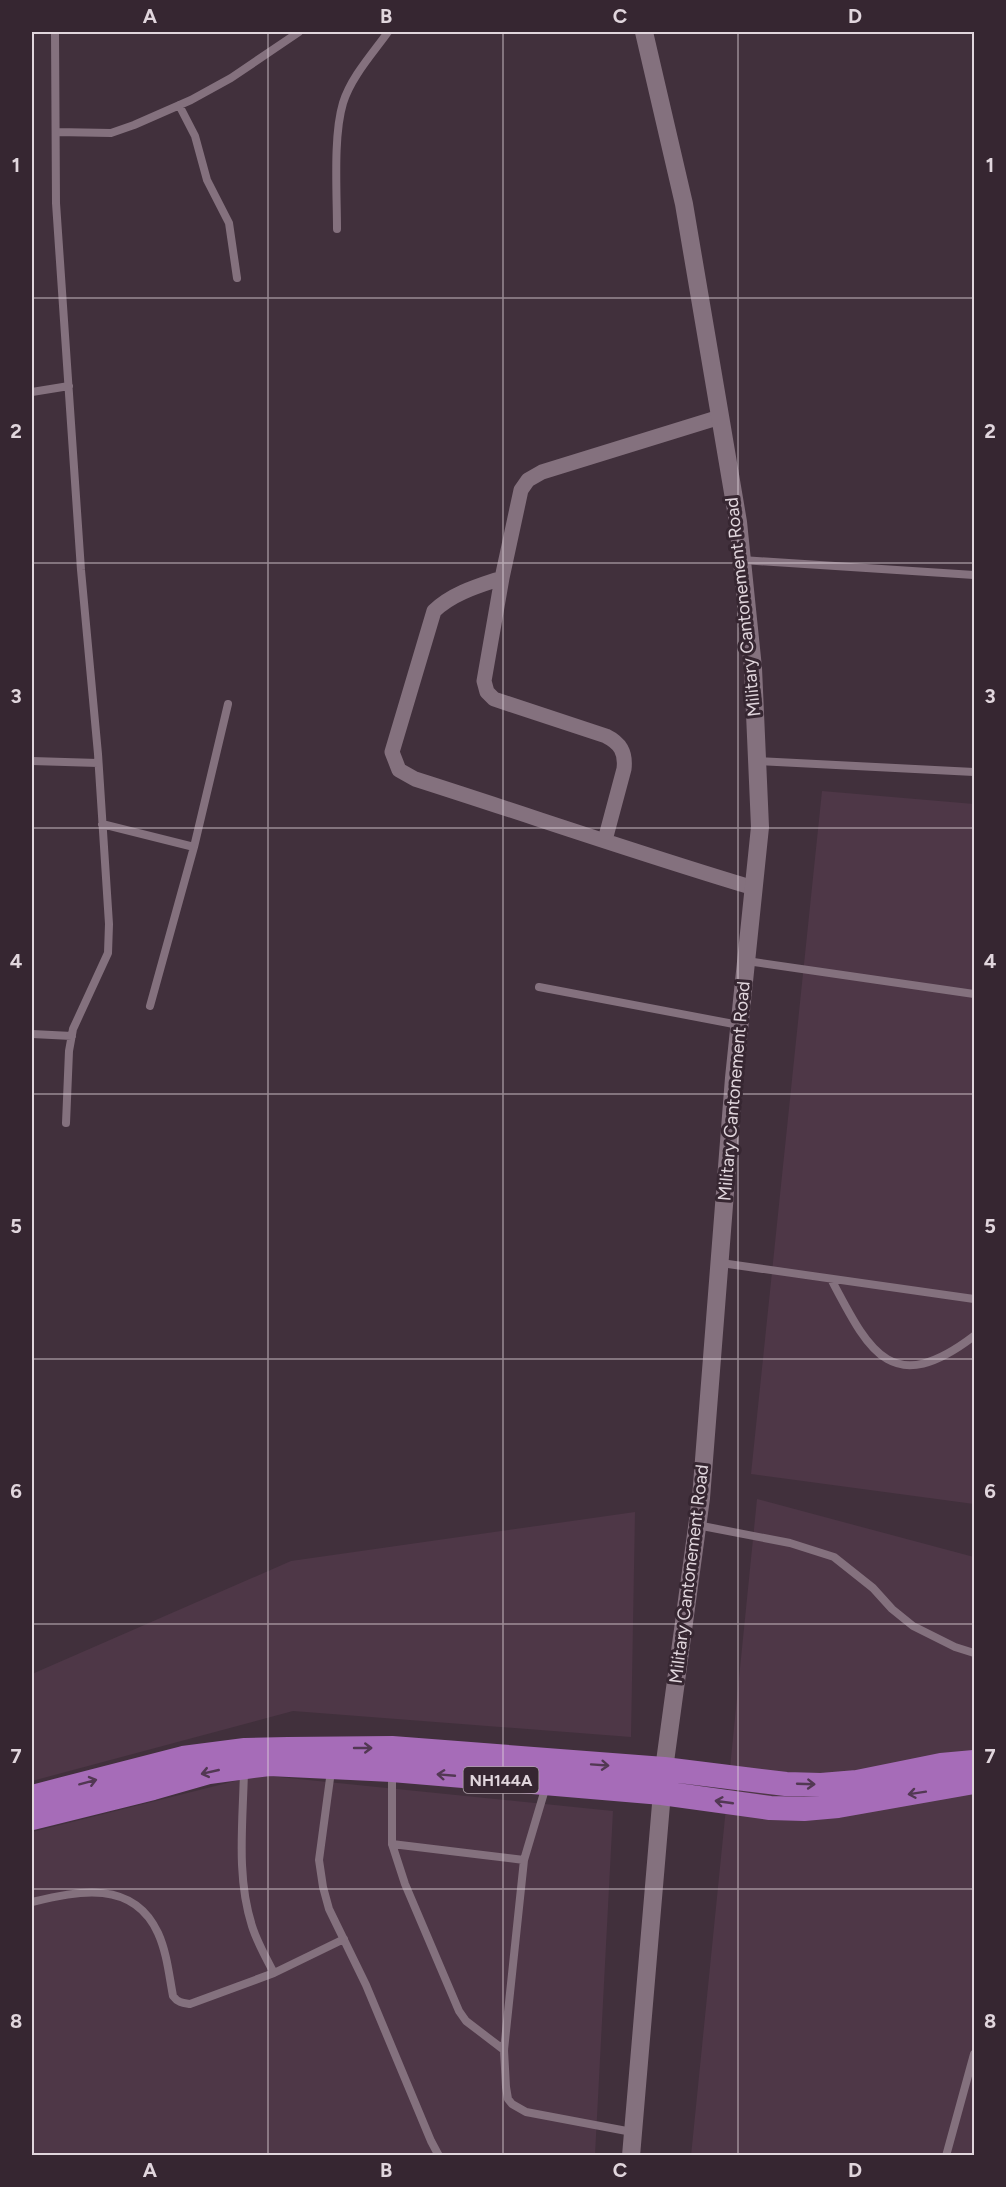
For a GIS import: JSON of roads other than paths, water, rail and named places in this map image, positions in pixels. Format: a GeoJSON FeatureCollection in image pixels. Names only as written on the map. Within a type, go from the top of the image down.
{"type":"FeatureCollection","features":[{"type":"Feature","properties":{"kind":"highway","name":"NH144A"},"geometry":{"type":"LineString","coordinates":[[32,1797],[183,1758],[392,1759],[550,1773],[662,1793],[770,1808],[804,1809],[838,1806],[975,1782]]}},
{"type":"Feature","properties":{"kind":"highway","name":"NH144A"},"geometry":{"type":"LineString","coordinates":[[32,1818],[153,1788],[209,1772],[245,1758]]}},
{"type":"Feature","properties":{"kind":"highway","name":"NH144A"},"geometry":{"type":"LineString","coordinates":[[550,1773],[664,1769],[786,1784],[821,1785],[857,1782],[941,1765],[975,1762]]}},
{"type":"Feature","properties":{"kind":"street","name":"Military Cantonement Road"},"geometry":{"type":"LineString","coordinates":[[631,2156],[664,1769],[697,1525],[740,1025],[760,827],[753,668],[738,522],[684,204],[644,32]]}},
{"type":"Feature","properties":{"kind":"street"},"geometry":{"type":"LineString","coordinates":[[605,840],[624,768],[625,759],[622,748],[606,736],[494,699],[487,693],[484,681],[502,578],[521,490],[532,477],[542,472],[720,417]]}},
{"type":"Feature","properties":{"kind":"street"},"geometry":{"type":"LineString","coordinates":[[502,578],[457,594],[434,611],[392,752],[399,770],[415,779],[605,840],[643,855],[754,888]]}},
{"type":"Feature","properties":{"kind":"lane"},"geometry":{"type":"LineString","coordinates":[[55,32],[56,203],[81,570],[109,924],[108,953],[73,1029],[66,1123]]}},
{"type":"Feature","properties":{"kind":"lane"},"geometry":{"type":"LineString","coordinates":[[57,132],[111,133],[134,125],[231,78],[299,32]]}},
{"type":"Feature","properties":{"kind":"lane"},"geometry":{"type":"LineString","coordinates":[[337,229],[339,122],[343,101],[388,32]]}},
{"type":"Feature","properties":{"kind":"lane"},"geometry":{"type":"LineString","coordinates":[[179,105],[195,136],[207,180],[229,224],[237,278]]}},
{"type":"Feature","properties":{"kind":"lane"},"geometry":{"type":"LineString","coordinates":[[32,392],[69,386]]}},
{"type":"Feature","properties":{"kind":"lane"},"geometry":{"type":"LineString","coordinates":[[741,560],[975,574]]}},
{"type":"Feature","properties":{"kind":"lane"},"geometry":{"type":"LineString","coordinates":[[150,1005],[194,847],[228,704]]}},
{"type":"Feature","properties":{"kind":"lane"},"geometry":{"type":"LineString","coordinates":[[32,761],[98,763]]}},
{"type":"Feature","properties":{"kind":"lane"},"geometry":{"type":"LineString","coordinates":[[757,761],[975,772]]}},
{"type":"Feature","properties":{"kind":"lane"},"geometry":{"type":"LineString","coordinates":[[102,824],[194,847]]}},
{"type":"Feature","properties":{"kind":"lane"},"geometry":{"type":"LineString","coordinates":[[746,960],[975,994]]}},
{"type":"Feature","properties":{"kind":"lane"},"geometry":{"type":"LineString","coordinates":[[539,987],[740,1025]]}},
{"type":"Feature","properties":{"kind":"lane"},"geometry":{"type":"LineString","coordinates":[[32,1035],[72,1036]]}},
{"type":"Feature","properties":{"kind":"lane"},"geometry":{"type":"LineString","coordinates":[[719,1263],[975,1299]]}},
{"type":"Feature","properties":{"kind":"lane"},"geometry":{"type":"LineString","coordinates":[[831,1279],[848,1312],[872,1348],[884,1358],[897,1364],[924,1363],[940,1359],[975,1336]]}},
{"type":"Feature","properties":{"kind":"lane"},"geometry":{"type":"LineString","coordinates":[[697,1525],[790,1543],[834,1557],[873,1588],[892,1609],[913,1626],[955,1647],[975,1653]]}},
{"type":"Feature","properties":{"kind":"lane"},"geometry":{"type":"LineString","coordinates":[[333,1757],[319,1860],[322,1887],[329,1909],[366,1985],[430,2140],[439,2156]]}},
{"type":"Feature","properties":{"kind":"lane"},"geometry":{"type":"LineString","coordinates":[[245,1758],[242,1870],[253,1928],[274,1972]]}},
{"type":"Feature","properties":{"kind":"lane"},"geometry":{"type":"LineString","coordinates":[[392,1759],[392,1844],[405,1884],[459,2011],[466,2021],[504,2050]]}},
{"type":"Feature","properties":{"kind":"lane"},"geometry":{"type":"LineString","coordinates":[[550,1773],[524,1860],[504,2050],[507,2093],[512,2104],[526,2112],[633,2132]]}},
{"type":"Feature","properties":{"kind":"lane"},"geometry":{"type":"LineString","coordinates":[[392,1844],[524,1860]]}},
{"type":"Feature","properties":{"kind":"lane"},"geometry":{"type":"LineString","coordinates":[[32,1902],[65,1894],[90,1892],[115,1894],[131,1901],[145,1913],[157,1932],[165,1954],[173,1996],[176,2001],[190,2004],[274,1972],[344,1939]]}},
{"type":"Feature","properties":{"kind":"lane"},"geometry":{"type":"LineString","coordinates":[[946,2156],[975,2054]]}}]}
